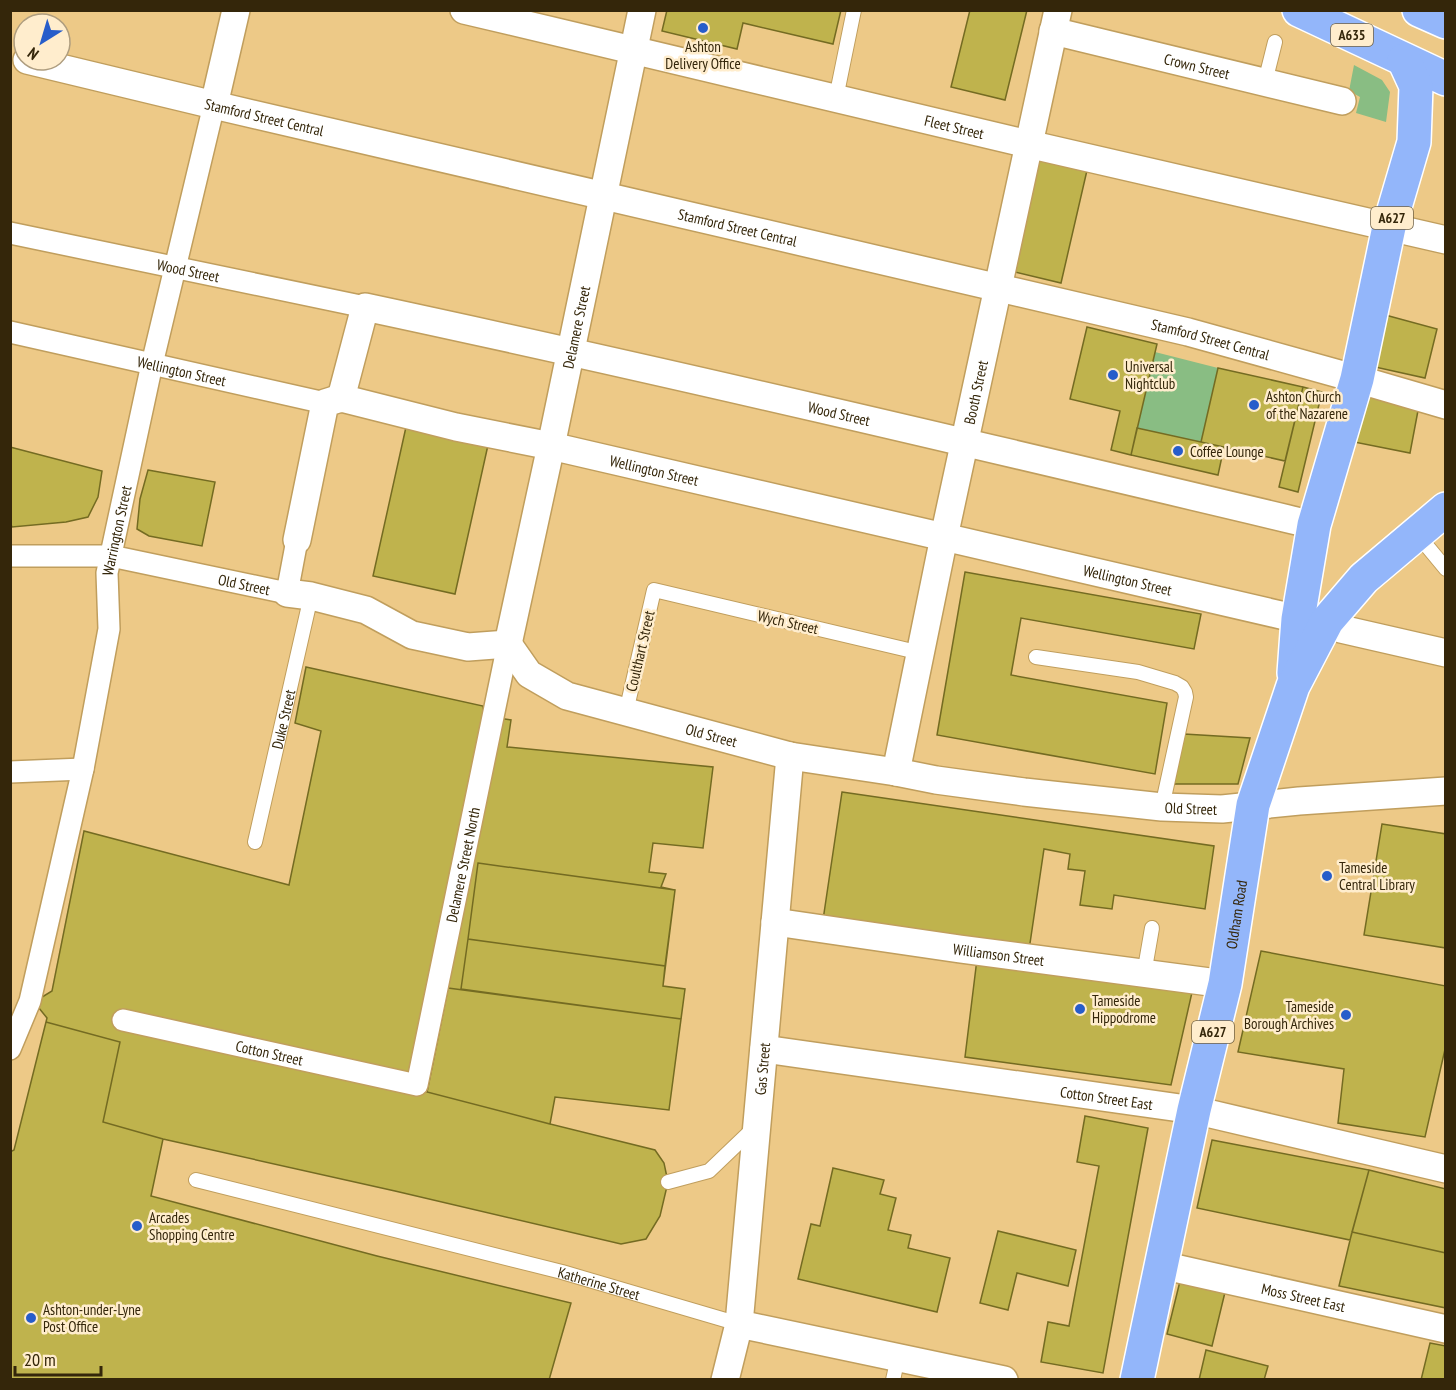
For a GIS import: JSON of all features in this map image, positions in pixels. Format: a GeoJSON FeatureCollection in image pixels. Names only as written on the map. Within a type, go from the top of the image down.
{"type":"FeatureCollection","features":[{"type":"Feature","properties":{"kind":"highway","name":"A635"},"geometry":{"type":"LineString","coordinates":[[1299,10],[1446,79]]}},
{"type":"Feature","properties":{"kind":"highway"},"geometry":{"type":"LineString","coordinates":[[1419,10],[1446,22]]}},
{"type":"Feature","properties":{"kind":"highway","name":"A627"},"geometry":{"type":"LineString","coordinates":[[1313,620],[1314,525],[1357,379],[1389,227],[1414,142],[1416,86],[1404,60]]}},
{"type":"Feature","properties":{"kind":"highway"},"geometry":{"type":"LineString","coordinates":[[1313,620],[1446,510]]}},
{"type":"Feature","properties":{"kind":"highway","name":"Oldham Road"},"geometry":{"type":"LineString","coordinates":[[1137,1380],[1194,1110],[1225,984],[1253,806],[1313,620]]}},
{"type":"Feature","properties":{"kind":"street","name":"Warrington Street"},"geometry":{"type":"LineString","coordinates":[[10,1049],[30,1001],[83,769],[109,628],[107,573],[152,364],[236,10]]}},
{"type":"Feature","properties":{"kind":"street","name":"Fleet Street"},"geometry":{"type":"LineString","coordinates":[[464,10],[1350,220],[1446,240]]}},
{"type":"Feature","properties":{"kind":"street","name":"Delamere Street"},"geometry":{"type":"LineString","coordinates":[[508,644],[642,10]]}},
{"type":"Feature","properties":{"kind":"street","name":"Crown Street"},"geometry":{"type":"LineString","coordinates":[[1055,21],[1265,82],[1342,100]]}},
{"type":"Feature","properties":{"kind":"street","name":"Booth Street"},"geometry":{"type":"LineString","coordinates":[[896,772],[1055,21]]}},
{"type":"Feature","properties":{"kind":"street","name":"Stamford Street Central"},"geometry":{"type":"LineString","coordinates":[[72,71],[1188,332],[1446,405]]}},
{"type":"Feature","properties":{"kind":"street","name":"Wood Street"},"geometry":{"type":"LineString","coordinates":[[10,233],[570,351],[1314,525]]}},
{"type":"Feature","properties":{"kind":"street"},"geometry":{"type":"LineString","coordinates":[[299,595],[297,540],[333,401],[365,307]]}},
{"type":"Feature","properties":{"kind":"street","name":"Wellington Street"},"geometry":{"type":"LineString","coordinates":[[10,332],[152,364],[551,446],[1313,620],[1341,629],[1446,653]]}},
{"type":"Feature","properties":{"kind":"street","name":"Old Street"},"geometry":{"type":"LineString","coordinates":[[10,556],[111,556],[366,610],[412,634],[468,647],[508,644],[529,674],[567,696],[790,756],[936,780],[1162,807],[1222,809],[1446,791]]}},
{"type":"Feature","properties":{"kind":"street","name":"Delamere Street North"},"geometry":{"type":"LineString","coordinates":[[417,1085],[508,644]]}},
{"type":"Feature","properties":{"kind":"street","name":"Gas Street"},"geometry":{"type":"LineString","coordinates":[[725,1380],[739,1323],[790,756]]}},
{"type":"Feature","properties":{"kind":"street"},"geometry":{"type":"LineString","coordinates":[[10,772],[83,769]]}},
{"type":"Feature","properties":{"kind":"street","name":"Williamson Street"},"geometry":{"type":"LineString","coordinates":[[775,922],[972,951],[1225,984]]}},
{"type":"Feature","properties":{"kind":"street","name":"Cotton Street"},"geometry":{"type":"LineString","coordinates":[[123,1020],[417,1085]]}},
{"type":"Feature","properties":{"kind":"street","name":"Cotton Street East"},"geometry":{"type":"LineString","coordinates":[[764,1049],[1194,1110],[1446,1169]]}},
{"type":"Feature","properties":{"kind":"street","name":"Moss Street East"},"geometry":{"type":"LineString","coordinates":[[1161,1265],[1446,1329]]}},
{"type":"Feature","properties":{"kind":"street","name":"Katherine Street"},"geometry":{"type":"LineString","coordinates":[[739,1323],[896,1368],[1004,1380]]}},
{"type":"Feature","properties":{"kind":"lane"},"geometry":{"type":"LineString","coordinates":[[836,98],[854,10]]}},
{"type":"Feature","properties":{"kind":"lane"},"geometry":{"type":"LineString","coordinates":[[1265,82],[1275,42]]}},
{"type":"Feature","properties":{"kind":"lane"},"geometry":{"type":"LineString","coordinates":[[1417,534],[1446,569]]}},
{"type":"Feature","properties":{"kind":"lane","name":"Wych Street"},"geometry":{"type":"LineString","coordinates":[[654,590],[921,653]]}},
{"type":"Feature","properties":{"kind":"lane","name":"Coulthart Street"},"geometry":{"type":"LineString","coordinates":[[626,712],[654,590]]}},
{"type":"Feature","properties":{"kind":"lane","name":"Duke Street"},"geometry":{"type":"LineString","coordinates":[[255,842],[299,595]]}},
{"type":"Feature","properties":{"kind":"lane"},"geometry":{"type":"LineString","coordinates":[[1036,657],[1138,672],[1182,687],[1186,697],[1162,807]]}},
{"type":"Feature","properties":{"kind":"lane"},"geometry":{"type":"LineString","coordinates":[[1144,974],[1152,928]]}},
{"type":"Feature","properties":{"kind":"lane"},"geometry":{"type":"LineString","coordinates":[[668,1182],[709,1171],[758,1125]]}},
{"type":"Feature","properties":{"kind":"lane","name":"Katherine Street"},"geometry":{"type":"LineString","coordinates":[[196,1180],[562,1272],[739,1323]]}},
{"type":"Feature","properties":{"kind":"green space"},"geometry":{"type":"Polygon","coordinates":[[[1354,65],[1382,80],[1390,92],[1386,122],[1356,113],[1360,97],[1349,91],[1354,65]]]}},
{"type":"Feature","properties":{"kind":"green space"},"geometry":{"type":"Polygon","coordinates":[[[1155,352],[1218,368],[1201,442],[1137,428],[1155,352]]]}},
{"type":"Feature","properties":{"kind":"building","name":"Ashton Delivery Office"},"geometry":{"type":"Polygon","coordinates":[[[667,10],[841,10],[833,44],[743,23],[737,49],[662,31],[667,10]]]}},
{"type":"Feature","properties":{"kind":"building"},"geometry":{"type":"Polygon","coordinates":[[[970,10],[1027,10],[1005,100],[951,87],[970,10]]]}},
{"type":"Feature","properties":{"kind":"building"},"geometry":{"type":"Polygon","coordinates":[[[1038,154],[1088,166],[1061,283],[1011,271],[1038,154]]]}},
{"type":"Feature","properties":{"kind":"building"},"geometry":{"type":"Polygon","coordinates":[[[1378,313],[1437,329],[1425,378],[1366,365],[1378,313]]]}},
{"type":"Feature","properties":{"kind":"building","name":"Universal Nightclub"},"geometry":{"type":"Polygon","coordinates":[[[1087,327],[1157,344],[1131,455],[1111,450],[1120,411],[1070,399],[1087,327]]]}},
{"type":"Feature","properties":{"kind":"building","name":"Ashton Church of the Nazarene"},"geometry":{"type":"Polygon","coordinates":[[[1218,368],[1303,387],[1285,461],[1201,442],[1218,368]]]}},
{"type":"Feature","properties":{"kind":"building"},"geometry":{"type":"Polygon","coordinates":[[[1363,386],[1420,400],[1410,453],[1349,441],[1363,386]]]}},
{"type":"Feature","properties":{"kind":"building"},"geometry":{"type":"Polygon","coordinates":[[[1303,387],[1322,392],[1298,492],[1279,487],[1303,387]]]}},
{"type":"Feature","properties":{"kind":"building"},"geometry":{"type":"Polygon","coordinates":[[[406,427],[488,445],[455,594],[373,576],[406,427]]]}},
{"type":"Feature","properties":{"kind":"building","name":"Coffee Lounge"},"geometry":{"type":"Polygon","coordinates":[[[1137,428],[1224,447],[1218,475],[1131,455],[1137,428]]]}},
{"type":"Feature","properties":{"kind":"building"},"geometry":{"type":"Polygon","coordinates":[[[10,447],[102,471],[98,497],[88,517],[66,522],[12,527],[10,522],[10,447]]]}},
{"type":"Feature","properties":{"kind":"building"},"geometry":{"type":"Polygon","coordinates":[[[148,470],[215,482],[202,546],[149,536],[137,529],[140,499],[148,470]]]}},
{"type":"Feature","properties":{"kind":"building"},"geometry":{"type":"Polygon","coordinates":[[[965,572],[1201,614],[1194,649],[1021,618],[1011,675],[1167,703],[1155,774],[937,735],[965,572]]]}},
{"type":"Feature","properties":{"kind":"building"},"geometry":{"type":"Polygon","coordinates":[[[306,667],[483,706],[484,716],[511,720],[507,747],[713,767],[703,848],[653,843],[649,872],[666,874],[661,887],[675,890],[663,986],[685,989],[669,1110],[555,1097],[550,1124],[655,1150],[664,1163],[668,1182],[660,1216],[646,1239],[621,1244],[163,1139],[103,1122],[120,1042],[46,1022],[47,1018],[34,1002],[52,991],[84,831],[289,885],[321,731],[295,723],[306,667]]]}},
{"type":"Feature","properties":{"kind":"building"},"geometry":{"type":"Polygon","coordinates":[[[1184,734],[1250,738],[1238,784],[1174,784],[1184,734]]]}},
{"type":"Feature","properties":{"kind":"building"},"geometry":{"type":"Polygon","coordinates":[[[842,792],[1214,846],[1205,909],[1114,895],[1112,909],[1080,905],[1085,871],[1068,869],[1070,854],[1044,849],[1029,950],[823,920],[842,792]]]}},
{"type":"Feature","properties":{"kind":"building"},"geometry":{"type":"Polygon","coordinates":[[[1382,824],[1446,834],[1446,948],[1364,935],[1382,824]]]}},
{"type":"Feature","properties":{"kind":"building"},"geometry":{"type":"Polygon","coordinates":[[[478,863],[675,890],[665,966],[468,939],[478,863]]]}},
{"type":"Feature","properties":{"kind":"building"},"geometry":{"type":"Polygon","coordinates":[[[468,939],[665,966],[663,986],[685,989],[681,1019],[461,989],[468,939]]]}},
{"type":"Feature","properties":{"kind":"building","name":"Tameside Borough Archives"},"geometry":{"type":"Polygon","coordinates":[[[1261,951],[1446,986],[1446,1045],[1425,1137],[1338,1123],[1344,1069],[1238,1052],[1261,951]]]}},
{"type":"Feature","properties":{"kind":"building","name":"Tameside Hippodrome"},"geometry":{"type":"Polygon","coordinates":[[[977,959],[1193,988],[1171,1085],[965,1057],[977,959]]]}},
{"type":"Feature","properties":{"kind":"building"},"geometry":{"type":"Polygon","coordinates":[[[448,988],[681,1019],[669,1110],[555,1097],[550,1124],[427,1092],[448,988]]]}},
{"type":"Feature","properties":{"kind":"building","name":"Arcades Shopping Centre"},"geometry":{"type":"Polygon","coordinates":[[[46,1022],[120,1042],[103,1122],[163,1139],[151,1196],[377,1256],[571,1303],[549,1380],[10,1380],[10,1152],[14,1150],[46,1022]]]}},
{"type":"Feature","properties":{"kind":"building"},"geometry":{"type":"Polygon","coordinates":[[[1085,1116],[1148,1128],[1103,1373],[1041,1362],[1048,1322],[1069,1326],[1099,1166],[1077,1162],[1085,1116]]]}},
{"type":"Feature","properties":{"kind":"building"},"geometry":{"type":"Polygon","coordinates":[[[1212,1140],[1369,1170],[1350,1240],[1197,1208],[1212,1140]]]}},
{"type":"Feature","properties":{"kind":"building"},"geometry":{"type":"Polygon","coordinates":[[[833,1168],[884,1180],[880,1194],[896,1198],[888,1230],[911,1235],[908,1248],[950,1258],[937,1312],[798,1279],[811,1224],[820,1226],[833,1168]]]}},
{"type":"Feature","properties":{"kind":"building"},"geometry":{"type":"Polygon","coordinates":[[[1369,1170],[1446,1189],[1446,1253],[1352,1232],[1369,1170]]]}},
{"type":"Feature","properties":{"kind":"building"},"geometry":{"type":"Polygon","coordinates":[[[998,1231],[1076,1250],[1068,1286],[1017,1273],[1008,1310],[980,1303],[998,1231]]]}},
{"type":"Feature","properties":{"kind":"building"},"geometry":{"type":"Polygon","coordinates":[[[1352,1232],[1446,1253],[1446,1308],[1339,1286],[1352,1232]]]}},
{"type":"Feature","properties":{"kind":"building"},"geometry":{"type":"Polygon","coordinates":[[[1182,1273],[1227,1284],[1212,1346],[1167,1334],[1182,1273]]]}},
{"type":"Feature","properties":{"kind":"building"},"geometry":{"type":"Polygon","coordinates":[[[1430,1343],[1446,1346],[1446,1380],[1421,1380],[1430,1343]]]}},
{"type":"Feature","properties":{"kind":"building"},"geometry":{"type":"Polygon","coordinates":[[[1206,1350],[1268,1366],[1264,1380],[1199,1380],[1206,1350]]]}},
{"type":"Feature","properties":{"kind":"place","name":"Ashton Delivery Office"},"geometry":{"type":"Point","coordinates":[703,28]}},
{"type":"Feature","properties":{"kind":"place","name":"Universal Nightclub"},"geometry":{"type":"Point","coordinates":[1113,375]}},
{"type":"Feature","properties":{"kind":"place","name":"Ashton Church of the Nazarene"},"geometry":{"type":"Point","coordinates":[1254,405]}},
{"type":"Feature","properties":{"kind":"place","name":"Coffee Lounge"},"geometry":{"type":"Point","coordinates":[1178,451]}},
{"type":"Feature","properties":{"kind":"place","name":"Tameside Central Library"},"geometry":{"type":"Point","coordinates":[1327,876]}},
{"type":"Feature","properties":{"kind":"place","name":"Tameside Hippodrome"},"geometry":{"type":"Point","coordinates":[1080,1009]}},
{"type":"Feature","properties":{"kind":"place","name":"Tameside Borough Archives"},"geometry":{"type":"Point","coordinates":[1346,1015]}},
{"type":"Feature","properties":{"kind":"place","name":"Arcades Shopping Centre"},"geometry":{"type":"Point","coordinates":[137,1226]}},
{"type":"Feature","properties":{"kind":"place","name":"Ashton-under-Lyne Post Office"},"geometry":{"type":"Point","coordinates":[31,1318]}}]}
